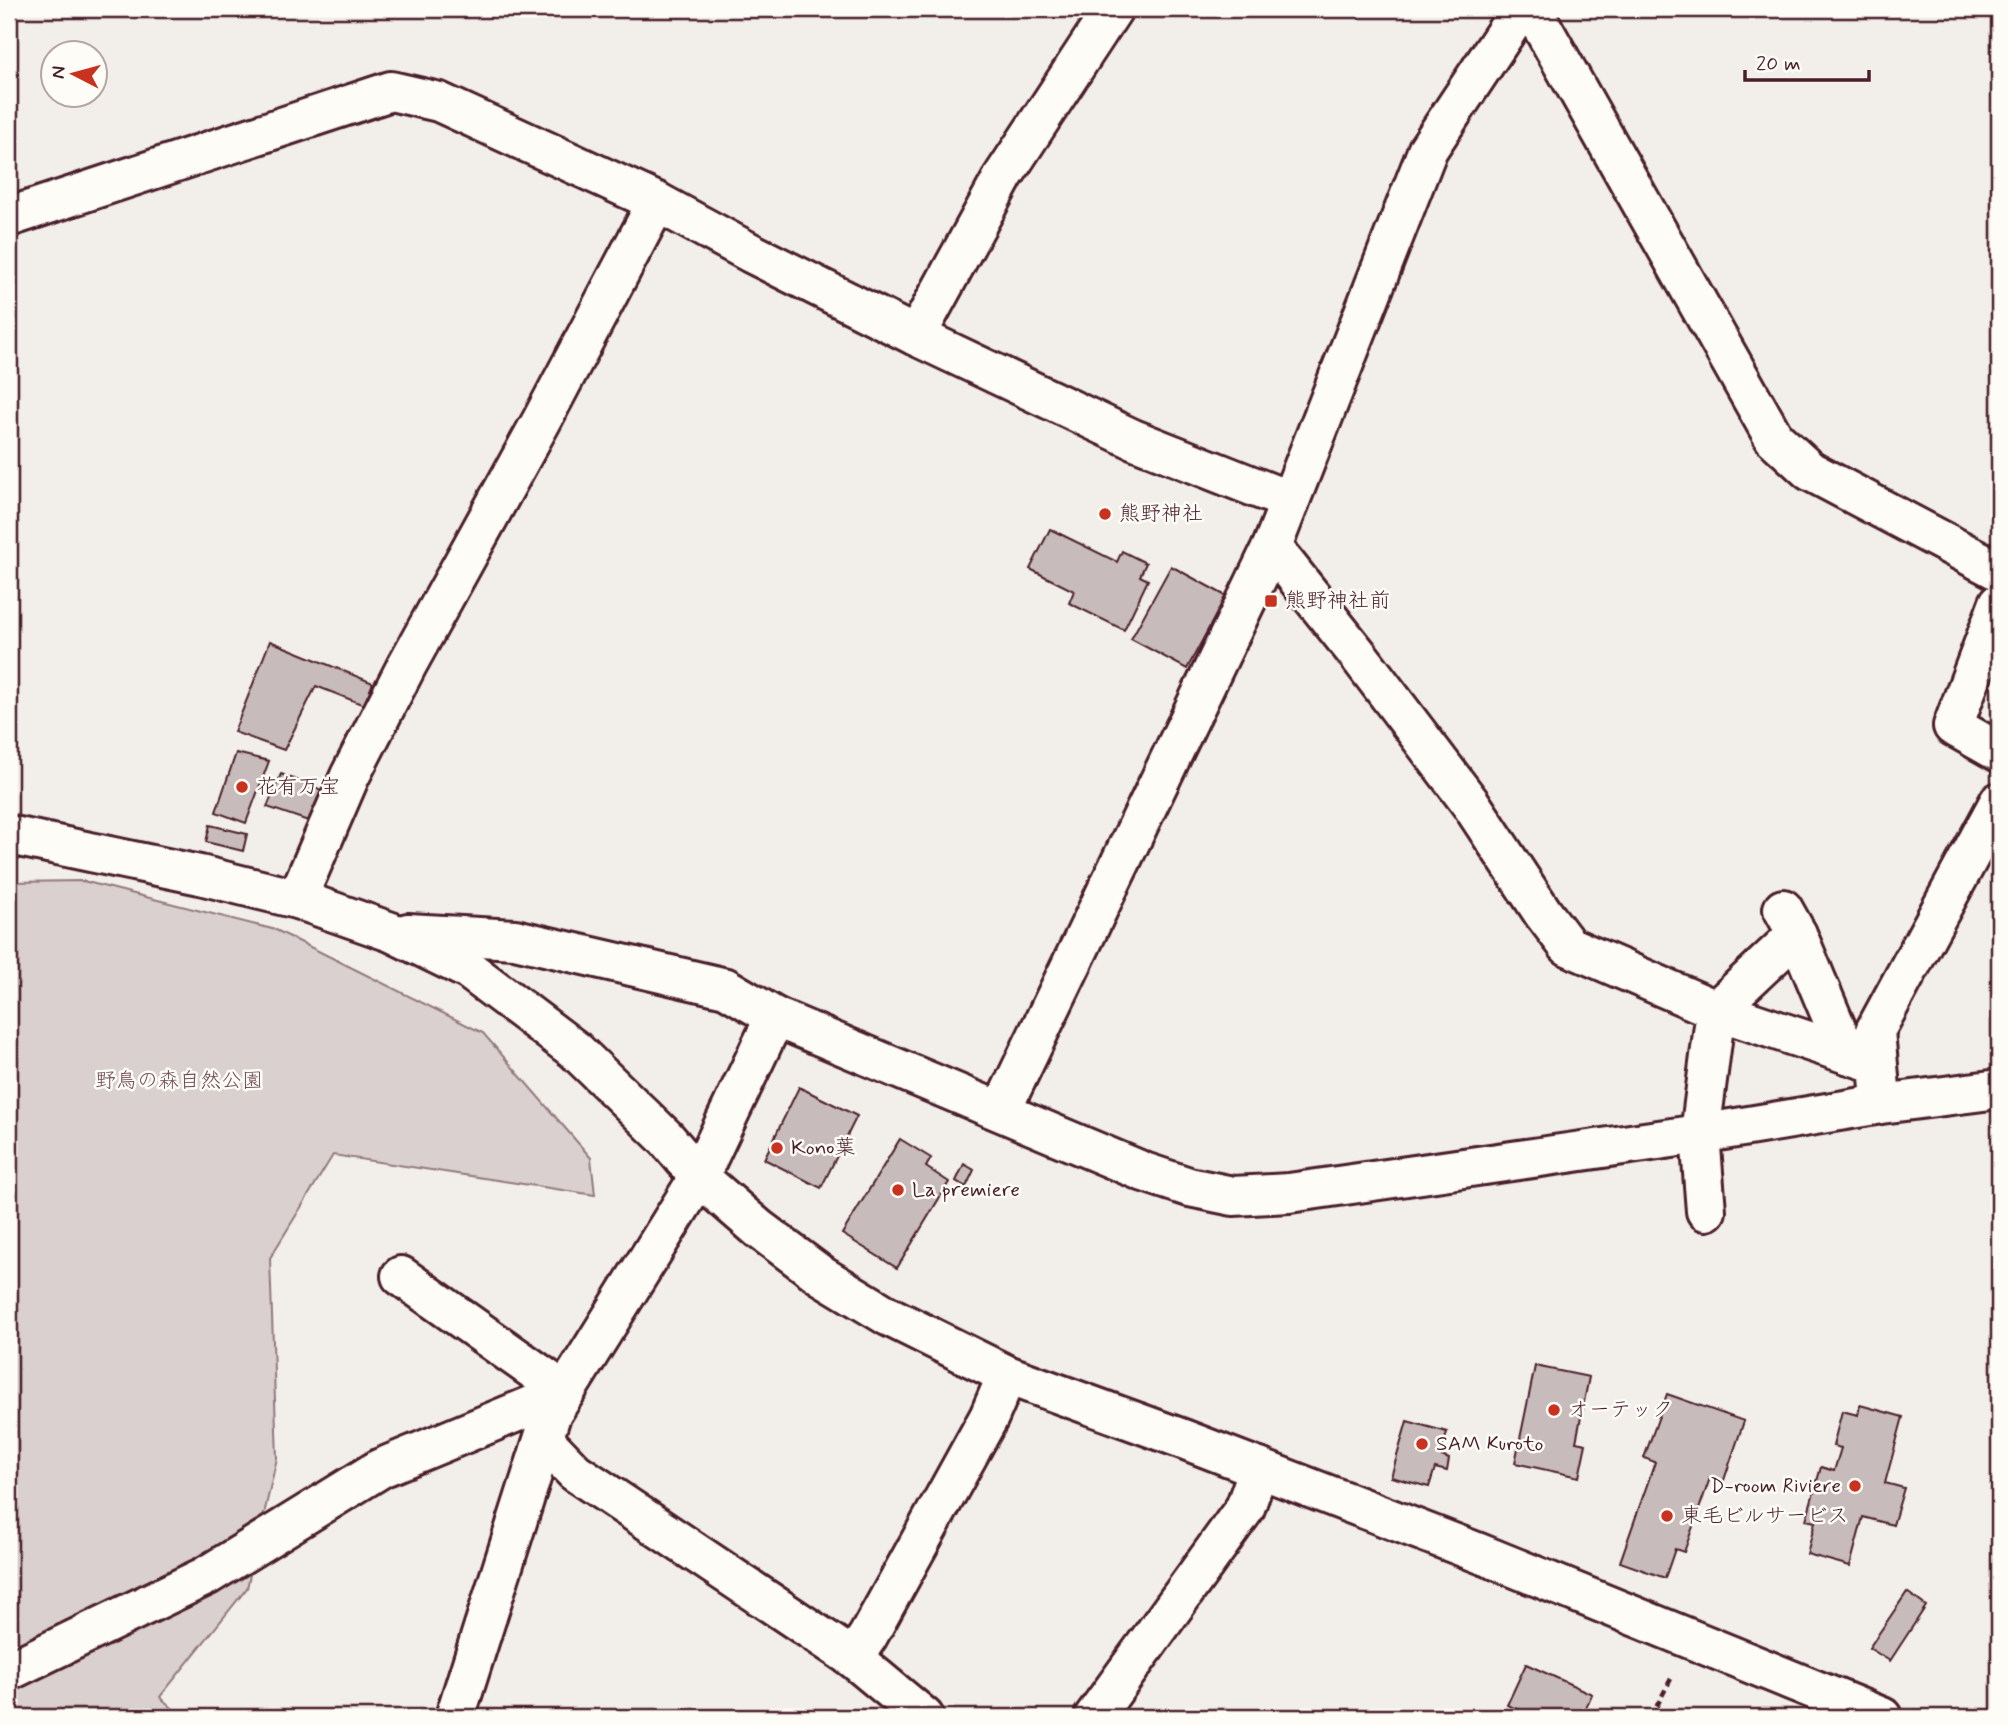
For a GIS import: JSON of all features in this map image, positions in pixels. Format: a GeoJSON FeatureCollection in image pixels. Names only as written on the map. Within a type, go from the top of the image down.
{"type":"FeatureCollection","features":[{"type":"Feature","properties":{"kind":"street"},"geometry":{"type":"LineString","coordinates":[[916,335],[1004,175],[1113,9]]}},
{"type":"Feature","properties":{"kind":"street"},"geometry":{"type":"LineString","coordinates":[[1001,1111],[1272,547],[1428,149],[1521,9]]}},
{"type":"Feature","properties":{"kind":"street"},"geometry":{"type":"LineString","coordinates":[[1532,9],[1774,438],[1810,471],[1999,572]]}},
{"type":"Feature","properties":{"kind":"street"},"geometry":{"type":"LineString","coordinates":[[9,217],[391,91],[439,102],[657,202],[751,253],[1133,439],[1290,501]]}},
{"type":"Feature","properties":{"kind":"street"},"geometry":{"type":"LineString","coordinates":[[296,899],[350,776],[401,677],[542,420],[657,202]]}},
{"type":"Feature","properties":{"kind":"street"},"geometry":{"type":"LineString","coordinates":[[1272,547],[1471,804],[1568,946],[1716,1010],[1862,1059]]}},
{"type":"Feature","properties":{"kind":"street"},"geometry":{"type":"LineString","coordinates":[[1999,603],[1953,726],[1999,752]]}},
{"type":"Feature","properties":{"kind":"street"},"geometry":{"type":"LineString","coordinates":[[1862,1059],[1999,802]]}},
{"type":"Feature","properties":{"kind":"street"},"geometry":{"type":"LineString","coordinates":[[9,835],[200,875],[296,899],[391,932],[469,970],[575,1050],[666,1138],[699,1177],[759,1229],[822,1276],[888,1316],[1007,1375],[1479,1553],[1882,1717]]}},
{"type":"Feature","properties":{"kind":"street"},"geometry":{"type":"LineString","coordinates":[[1706,1211],[1700,1134],[1716,1010],[1790,922],[1862,1059],[1881,1104]]}},
{"type":"Feature","properties":{"kind":"street"},"geometry":{"type":"LineString","coordinates":[[391,932],[515,939],[726,988],[775,1017],[1143,1172],[1189,1187],[1233,1196],[1289,1193],[1700,1134],[1881,1104],[1999,1089]]}},
{"type":"Feature","properties":{"kind":"street"},"geometry":{"type":"LineString","coordinates":[[455,1717],[551,1415],[699,1177],[775,1017]]}},
{"type":"Feature","properties":{"kind":"street"},"geometry":{"type":"LineString","coordinates":[[401,1276],[565,1392]]}},
{"type":"Feature","properties":{"kind":"street"},"geometry":{"type":"LineString","coordinates":[[853,1658],[989,1417],[1007,1375]]}},
{"type":"Feature","properties":{"kind":"street"},"geometry":{"type":"LineString","coordinates":[[9,1671],[206,1576],[381,1468],[565,1392]]}},
{"type":"Feature","properties":{"kind":"street"},"geometry":{"type":"LineString","coordinates":[[544,1440],[575,1472],[853,1658],[924,1717]]}},
{"type":"Feature","properties":{"kind":"street"},"geometry":{"type":"LineString","coordinates":[[1094,1717],[1245,1508],[1259,1468]]}},
{"type":"Feature","properties":{"kind":"green space","name":"野鳥の森自然公園"},"geometry":{"type":"Polygon","coordinates":[[[83,881],[276,930],[483,1033],[591,1158],[595,1195],[333,1155],[270,1258],[277,1458],[247,1588],[160,1697],[182,1717],[9,1717],[9,882],[83,881]]]}},
{"type":"Feature","properties":{"kind":"building"},"geometry":{"type":"Polygon","coordinates":[[[1050,529],[1117,562],[1122,551],[1146,563],[1140,576],[1148,580],[1124,630],[1069,603],[1074,591],[1030,569],[1050,529]]]}},
{"type":"Feature","properties":{"kind":"building"},"geometry":{"type":"Polygon","coordinates":[[[1171,566],[1226,596],[1187,669],[1131,639],[1171,566]]]}},
{"type":"Feature","properties":{"kind":"building"},"geometry":{"type":"Polygon","coordinates":[[[270,641],[373,683],[364,705],[316,686],[284,750],[234,732],[270,641]]]}},
{"type":"Feature","properties":{"kind":"building","name":"花有万宝"},"geometry":{"type":"Polygon","coordinates":[[[236,753],[269,761],[246,823],[216,812],[236,753]]]}},
{"type":"Feature","properties":{"kind":"building"},"geometry":{"type":"Polygon","coordinates":[[[281,774],[332,794],[320,825],[267,807],[281,774]]]}},
{"type":"Feature","properties":{"kind":"building"},"geometry":{"type":"Polygon","coordinates":[[[210,825],[247,834],[243,851],[206,842],[210,825]]]}},
{"type":"Feature","properties":{"kind":"building"},"geometry":{"type":"Polygon","coordinates":[[[799,1087],[857,1116],[821,1188],[764,1159],[799,1087]]]}},
{"type":"Feature","properties":{"kind":"building"},"geometry":{"type":"Polygon","coordinates":[[[900,1139],[931,1158],[926,1167],[949,1182],[897,1268],[842,1234],[900,1139]]]}},
{"type":"Feature","properties":{"kind":"building"},"geometry":{"type":"Polygon","coordinates":[[[964,1164],[974,1170],[966,1187],[956,1181],[964,1164]]]}},
{"type":"Feature","properties":{"kind":"building","name":"オーテック"},"geometry":{"type":"Polygon","coordinates":[[[1535,1366],[1589,1377],[1576,1442],[1586,1444],[1579,1477],[1515,1463],[1535,1366]]]}},
{"type":"Feature","properties":{"kind":"building","name":"東毛ビルサービス"},"geometry":{"type":"Polygon","coordinates":[[[1667,1394],[1744,1421],[1723,1483],[1710,1478],[1684,1552],[1675,1549],[1665,1578],[1620,1562],[1655,1462],[1644,1458],[1667,1394]]]}},
{"type":"Feature","properties":{"kind":"building","name":"D-room Riviere"},"geometry":{"type":"Polygon","coordinates":[[[1860,1405],[1903,1417],[1885,1483],[1904,1488],[1893,1525],[1863,1517],[1850,1566],[1807,1554],[1815,1522],[1806,1520],[1821,1467],[1834,1471],[1841,1448],[1833,1446],[1842,1411],[1858,1415],[1860,1405]]]}},
{"type":"Feature","properties":{"kind":"building","name":"SAM Kuroto"},"geometry":{"type":"Polygon","coordinates":[[[1407,1421],[1447,1432],[1441,1456],[1449,1459],[1447,1471],[1435,1468],[1429,1487],[1391,1477],[1407,1421]]]}},
{"type":"Feature","properties":{"kind":"building"},"geometry":{"type":"Polygon","coordinates":[[[1907,1592],[1926,1606],[1890,1661],[1869,1648],[1907,1592]]]}},
{"type":"Feature","properties":{"kind":"building"},"geometry":{"type":"Polygon","coordinates":[[[1526,1664],[1592,1694],[1582,1717],[1536,1717],[1507,1705],[1526,1664]]]}},
{"type":"Feature","properties":{"kind":"place","name":"熊野神社"},"geometry":{"type":"Point","coordinates":[1105,514]}},
{"type":"Feature","properties":{"kind":"place","name":"熊野神社前"},"geometry":{"type":"Point","coordinates":[1271,601]}},
{"type":"Feature","properties":{"kind":"place","name":"花有万宝"},"geometry":{"type":"Point","coordinates":[242,787]}},
{"type":"Feature","properties":{"kind":"place","name":"Kono葉"},"geometry":{"type":"Point","coordinates":[777,1148]}},
{"type":"Feature","properties":{"kind":"place","name":"La premiere"},"geometry":{"type":"Point","coordinates":[898,1190]}},
{"type":"Feature","properties":{"kind":"place","name":"オーテック"},"geometry":{"type":"Point","coordinates":[1554,1410]}},
{"type":"Feature","properties":{"kind":"place","name":"SAM Kuroto"},"geometry":{"type":"Point","coordinates":[1422,1444]}},
{"type":"Feature","properties":{"kind":"place","name":"D-room Riviere"},"geometry":{"type":"Point","coordinates":[1855,1486]}},
{"type":"Feature","properties":{"kind":"place","name":"東毛ビルサービス"},"geometry":{"type":"Point","coordinates":[1667,1516]}}]}
